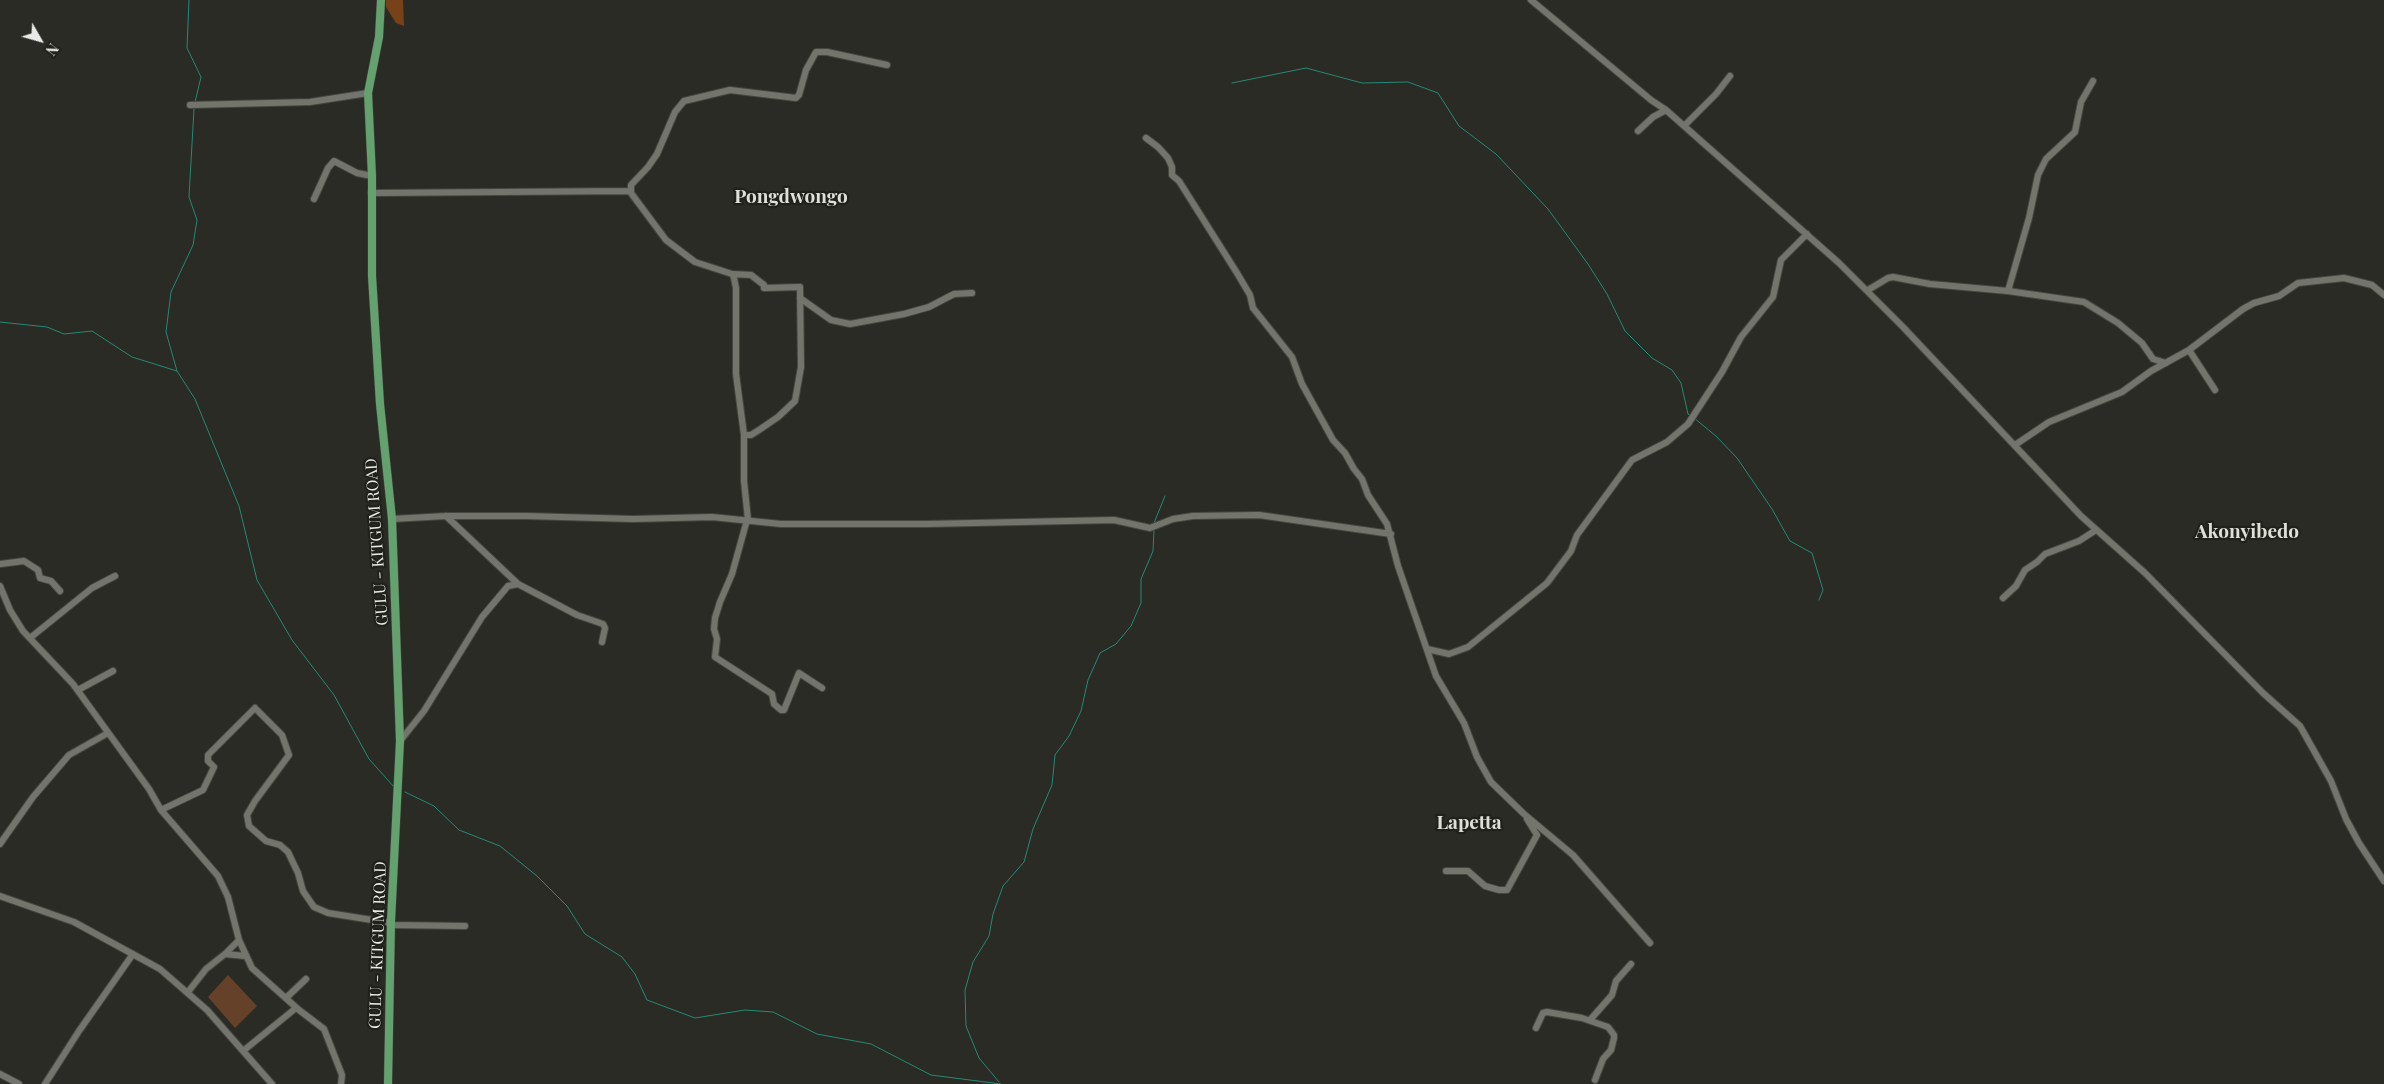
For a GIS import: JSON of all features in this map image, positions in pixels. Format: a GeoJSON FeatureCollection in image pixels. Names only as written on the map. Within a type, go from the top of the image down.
{"type":"FeatureCollection","features":[{"type":"Feature","properties":{"kind":"main road","name":"GULU - KITGUM ROAD"},"geometry":{"type":"LineString","coordinates":[[381,0],[379,37],[368,93],[372,176],[372,276],[378,374],[392,519],[400,741],[391,924],[388,1084]]}},
{"type":"Feature","properties":{"kind":"street"},"geometry":{"type":"LineString","coordinates":[[1531,0],[1651,100],[1666,110],[1868,290],[2096,530],[2144,573],[2263,693],[2300,726],[2332,781],[2346,819],[2359,843],[2384,881]]}},
{"type":"Feature","properties":{"kind":"street"},"geometry":{"type":"LineString","coordinates":[[629,191],[632,184],[645,171],[657,154],[675,112],[684,100],[730,90],[796,98],[799,95],[806,70],[816,52],[827,52],[887,65]]}},
{"type":"Feature","properties":{"kind":"street"},"geometry":{"type":"LineString","coordinates":[[1684,126],[1716,94],[1730,76]]}},
{"type":"Feature","properties":{"kind":"street"},"geometry":{"type":"LineString","coordinates":[[2008,291],[2029,218],[2038,175],[2046,159],[2075,132],[2081,102],[2093,81]]}},
{"type":"Feature","properties":{"kind":"street"},"geometry":{"type":"LineString","coordinates":[[190,106],[233,103],[310,102],[368,93]]}},
{"type":"Feature","properties":{"kind":"street"},"geometry":{"type":"LineString","coordinates":[[1638,131],[1653,117],[1666,110]]}},
{"type":"Feature","properties":{"kind":"street"},"geometry":{"type":"LineString","coordinates":[[1146,138],[1168,158],[1172,167],[1172,175],[1178,180],[1237,273],[1250,295],[1253,308],[1292,357],[1302,384],[1334,440],[1362,479],[1368,495],[1375,503],[1391,534],[1398,566],[1436,676],[1464,723],[1477,757],[1490,782],[1524,814],[1573,855],[1650,943]]}},
{"type":"Feature","properties":{"kind":"street"},"geometry":{"type":"LineString","coordinates":[[314,199],[328,168],[334,162],[357,173],[372,176]]}},
{"type":"Feature","properties":{"kind":"street"},"geometry":{"type":"LineString","coordinates":[[371,193],[629,191]]}},
{"type":"Feature","properties":{"kind":"street"},"geometry":{"type":"LineString","coordinates":[[629,191],[666,240],[695,262],[732,274],[751,275],[764,285],[764,288],[800,287],[801,367],[795,401],[778,418],[751,435],[744,435]]}},
{"type":"Feature","properties":{"kind":"street"},"geometry":{"type":"LineString","coordinates":[[1427,649],[1449,654],[1468,646],[1544,585],[1571,551],[1577,535],[1632,460],[1667,442],[1688,424],[1699,409],[1741,337],[1774,297],[1781,260],[1807,234]]}},
{"type":"Feature","properties":{"kind":"street"},"geometry":{"type":"LineString","coordinates":[[732,274],[736,288],[736,374],[744,435],[744,481],[748,520],[732,574],[715,618],[714,629],[717,640],[715,657],[772,694],[774,704],[781,710],[784,710],[799,673],[822,688]]}},
{"type":"Feature","properties":{"kind":"street"},"geometry":{"type":"LineString","coordinates":[[1868,290],[1893,277],[1930,284],[2008,291],[2088,304],[2118,323],[2142,343],[2155,360],[2166,363]]}},
{"type":"Feature","properties":{"kind":"street"},"geometry":{"type":"LineString","coordinates":[[2015,445],[2049,422],[2122,392],[2151,371],[2189,350],[2254,303],[2279,296],[2298,283],[2344,278],[2372,285],[2384,295]]}},
{"type":"Feature","properties":{"kind":"street"},"geometry":{"type":"LineString","coordinates":[[800,298],[831,320],[850,324],[904,314],[929,307],[954,294],[972,293]]}},
{"type":"Feature","properties":{"kind":"street"},"geometry":{"type":"LineString","coordinates":[[2189,350],[2215,390]]}},
{"type":"Feature","properties":{"kind":"street"},"geometry":{"type":"LineString","coordinates":[[2151,371],[2155,360]]}},
{"type":"Feature","properties":{"kind":"street"},"geometry":{"type":"LineString","coordinates":[[392,519],[446,516],[616,519],[712,517],[781,524],[918,524],[1114,520],[1150,528],[1173,520],[1193,516],[1259,515],[1391,534]]}},
{"type":"Feature","properties":{"kind":"street"},"geometry":{"type":"LineString","coordinates":[[446,516],[518,584],[577,615],[603,624],[605,628],[602,642]]}},
{"type":"Feature","properties":{"kind":"street"},"geometry":{"type":"LineString","coordinates":[[2003,598],[2016,586],[2025,570],[2045,554],[2075,542],[2096,530]]}},
{"type":"Feature","properties":{"kind":"street"},"geometry":{"type":"LineString","coordinates":[[0,564],[24,561],[38,570],[40,578],[51,581],[60,591]]}},
{"type":"Feature","properties":{"kind":"street"},"geometry":{"type":"LineString","coordinates":[[30,638],[92,588],[115,576]]}},
{"type":"Feature","properties":{"kind":"street"},"geometry":{"type":"LineString","coordinates":[[400,741],[424,711],[482,617],[508,586],[518,584]]}},
{"type":"Feature","properties":{"kind":"street"},"geometry":{"type":"LineString","coordinates":[[0,586],[10,610],[30,638],[78,690],[149,789],[161,810],[218,876],[228,897],[239,940],[252,968],[296,1008],[324,1029],[342,1074],[340,1084]]}},
{"type":"Feature","properties":{"kind":"street"},"geometry":{"type":"LineString","coordinates":[[78,690],[113,671]]}},
{"type":"Feature","properties":{"kind":"street"},"geometry":{"type":"LineString","coordinates":[[161,810],[202,790],[214,767],[208,761],[208,754],[255,708],[282,735],[289,756],[255,801],[247,815],[249,826],[266,841],[280,846],[288,852],[298,873],[303,891],[314,907],[328,913],[391,924],[466,926]]}},
{"type":"Feature","properties":{"kind":"street"},"geometry":{"type":"LineString","coordinates":[[0,844],[33,797],[69,754],[108,733]]}},
{"type":"Feature","properties":{"kind":"street"},"geometry":{"type":"LineString","coordinates":[[1446,872],[1468,871],[1485,886],[1499,890],[1508,890],[1537,836],[1524,814]]}},
{"type":"Feature","properties":{"kind":"street"},"geometry":{"type":"LineString","coordinates":[[0,896],[74,922],[160,969],[206,1010],[268,1083]]}},
{"type":"Feature","properties":{"kind":"street"},"geometry":{"type":"LineString","coordinates":[[188,992],[206,969],[239,940]]}},
{"type":"Feature","properties":{"kind":"street"},"geometry":{"type":"LineString","coordinates":[[45,1084],[79,1031],[133,954]]}},
{"type":"Feature","properties":{"kind":"street"},"geometry":{"type":"LineString","coordinates":[[225,954],[245,956]]}},
{"type":"Feature","properties":{"kind":"street"},"geometry":{"type":"LineString","coordinates":[[1590,1020],[1612,995],[1616,981],[1631,964]]}},
{"type":"Feature","properties":{"kind":"street"},"geometry":{"type":"LineString","coordinates":[[286,998],[306,979]]}},
{"type":"Feature","properties":{"kind":"street"},"geometry":{"type":"LineString","coordinates":[[242,1051],[296,1008]]}},
{"type":"Feature","properties":{"kind":"street"},"geometry":{"type":"LineString","coordinates":[[1536,1028],[1543,1013],[1547,1012],[1590,1020],[1608,1027],[1614,1035],[1611,1050],[1603,1059],[1595,1080]]}},
{"type":"Feature","properties":{"kind":"street"},"geometry":{"type":"LineString","coordinates":[[0,1074],[18,1084]]}},
{"type":"Feature","properties":{"kind":"shaded area"},"geometry":{"type":"Polygon","coordinates":[[[386,0],[403,0],[404,26],[396,23],[386,7],[386,0]]]}},
{"type":"Feature","properties":{"kind":"shaded area"},"geometry":{"type":"Polygon","coordinates":[[[228,975],[257,1006],[235,1028],[208,997],[228,975]]]}},
{"type":"Feature","properties":{"kind":"waterway"},"geometry":{"type":"LineString","coordinates":[[189,0],[187,48],[201,77],[195,102]]}},
{"type":"Feature","properties":{"kind":"waterway"},"geometry":{"type":"LineString","coordinates":[[1232,83],[1306,68],[1362,83],[1408,82],[1438,93],[1459,126],[1496,154],[1548,209],[1607,294],[1625,331],[1652,358],[1672,370],[1681,383],[1688,414],[1691,416]]}},
{"type":"Feature","properties":{"kind":"waterway"},"geometry":{"type":"LineString","coordinates":[[177,371],[166,332],[171,292],[193,245],[197,220],[189,197],[194,109]]}},
{"type":"Feature","properties":{"kind":"waterway"},"geometry":{"type":"LineString","coordinates":[[0,322],[47,327],[64,334],[92,331],[132,357],[177,371],[195,399],[239,506],[257,580],[292,640],[334,695],[369,759],[395,788]]}},
{"type":"Feature","properties":{"kind":"waterway"},"geometry":{"type":"LineString","coordinates":[[1694,418],[1716,436],[1737,458],[1772,509],[1790,541],[1812,553],[1823,590],[1819,600]]}},
{"type":"Feature","properties":{"kind":"waterway"},"geometry":{"type":"LineString","coordinates":[[1154,523],[1165,496]]}},
{"type":"Feature","properties":{"kind":"waterway"},"geometry":{"type":"LineString","coordinates":[[999,1082],[979,1058],[966,1026],[965,990],[973,962],[989,936],[993,914],[1003,886],[1024,862],[1033,829],[1052,785],[1055,755],[1069,736],[1081,711],[1088,680],[1100,653],[1116,644],[1131,626],[1141,603],[1141,579],[1153,551],[1154,530]]}},
{"type":"Feature","properties":{"kind":"waterway"},"geometry":{"type":"LineString","coordinates":[[405,792],[434,806],[459,830],[500,846],[537,876],[567,906],[585,934],[622,957],[635,974],[647,1000],[695,1018],[745,1010],[773,1012],[817,1034],[871,1044],[931,1075],[1001,1084]]}},
{"type":"Feature","properties":{"kind":"district","name":"Pongdwongo"},"geometry":{"type":"Point","coordinates":[791,197]}},
{"type":"Feature","properties":{"kind":"district","name":"Akonyibedo"},"geometry":{"type":"Point","coordinates":[2247,532]}},
{"type":"Feature","properties":{"kind":"district","name":"Lapetta"},"geometry":{"type":"Point","coordinates":[1469,823]}}]}
